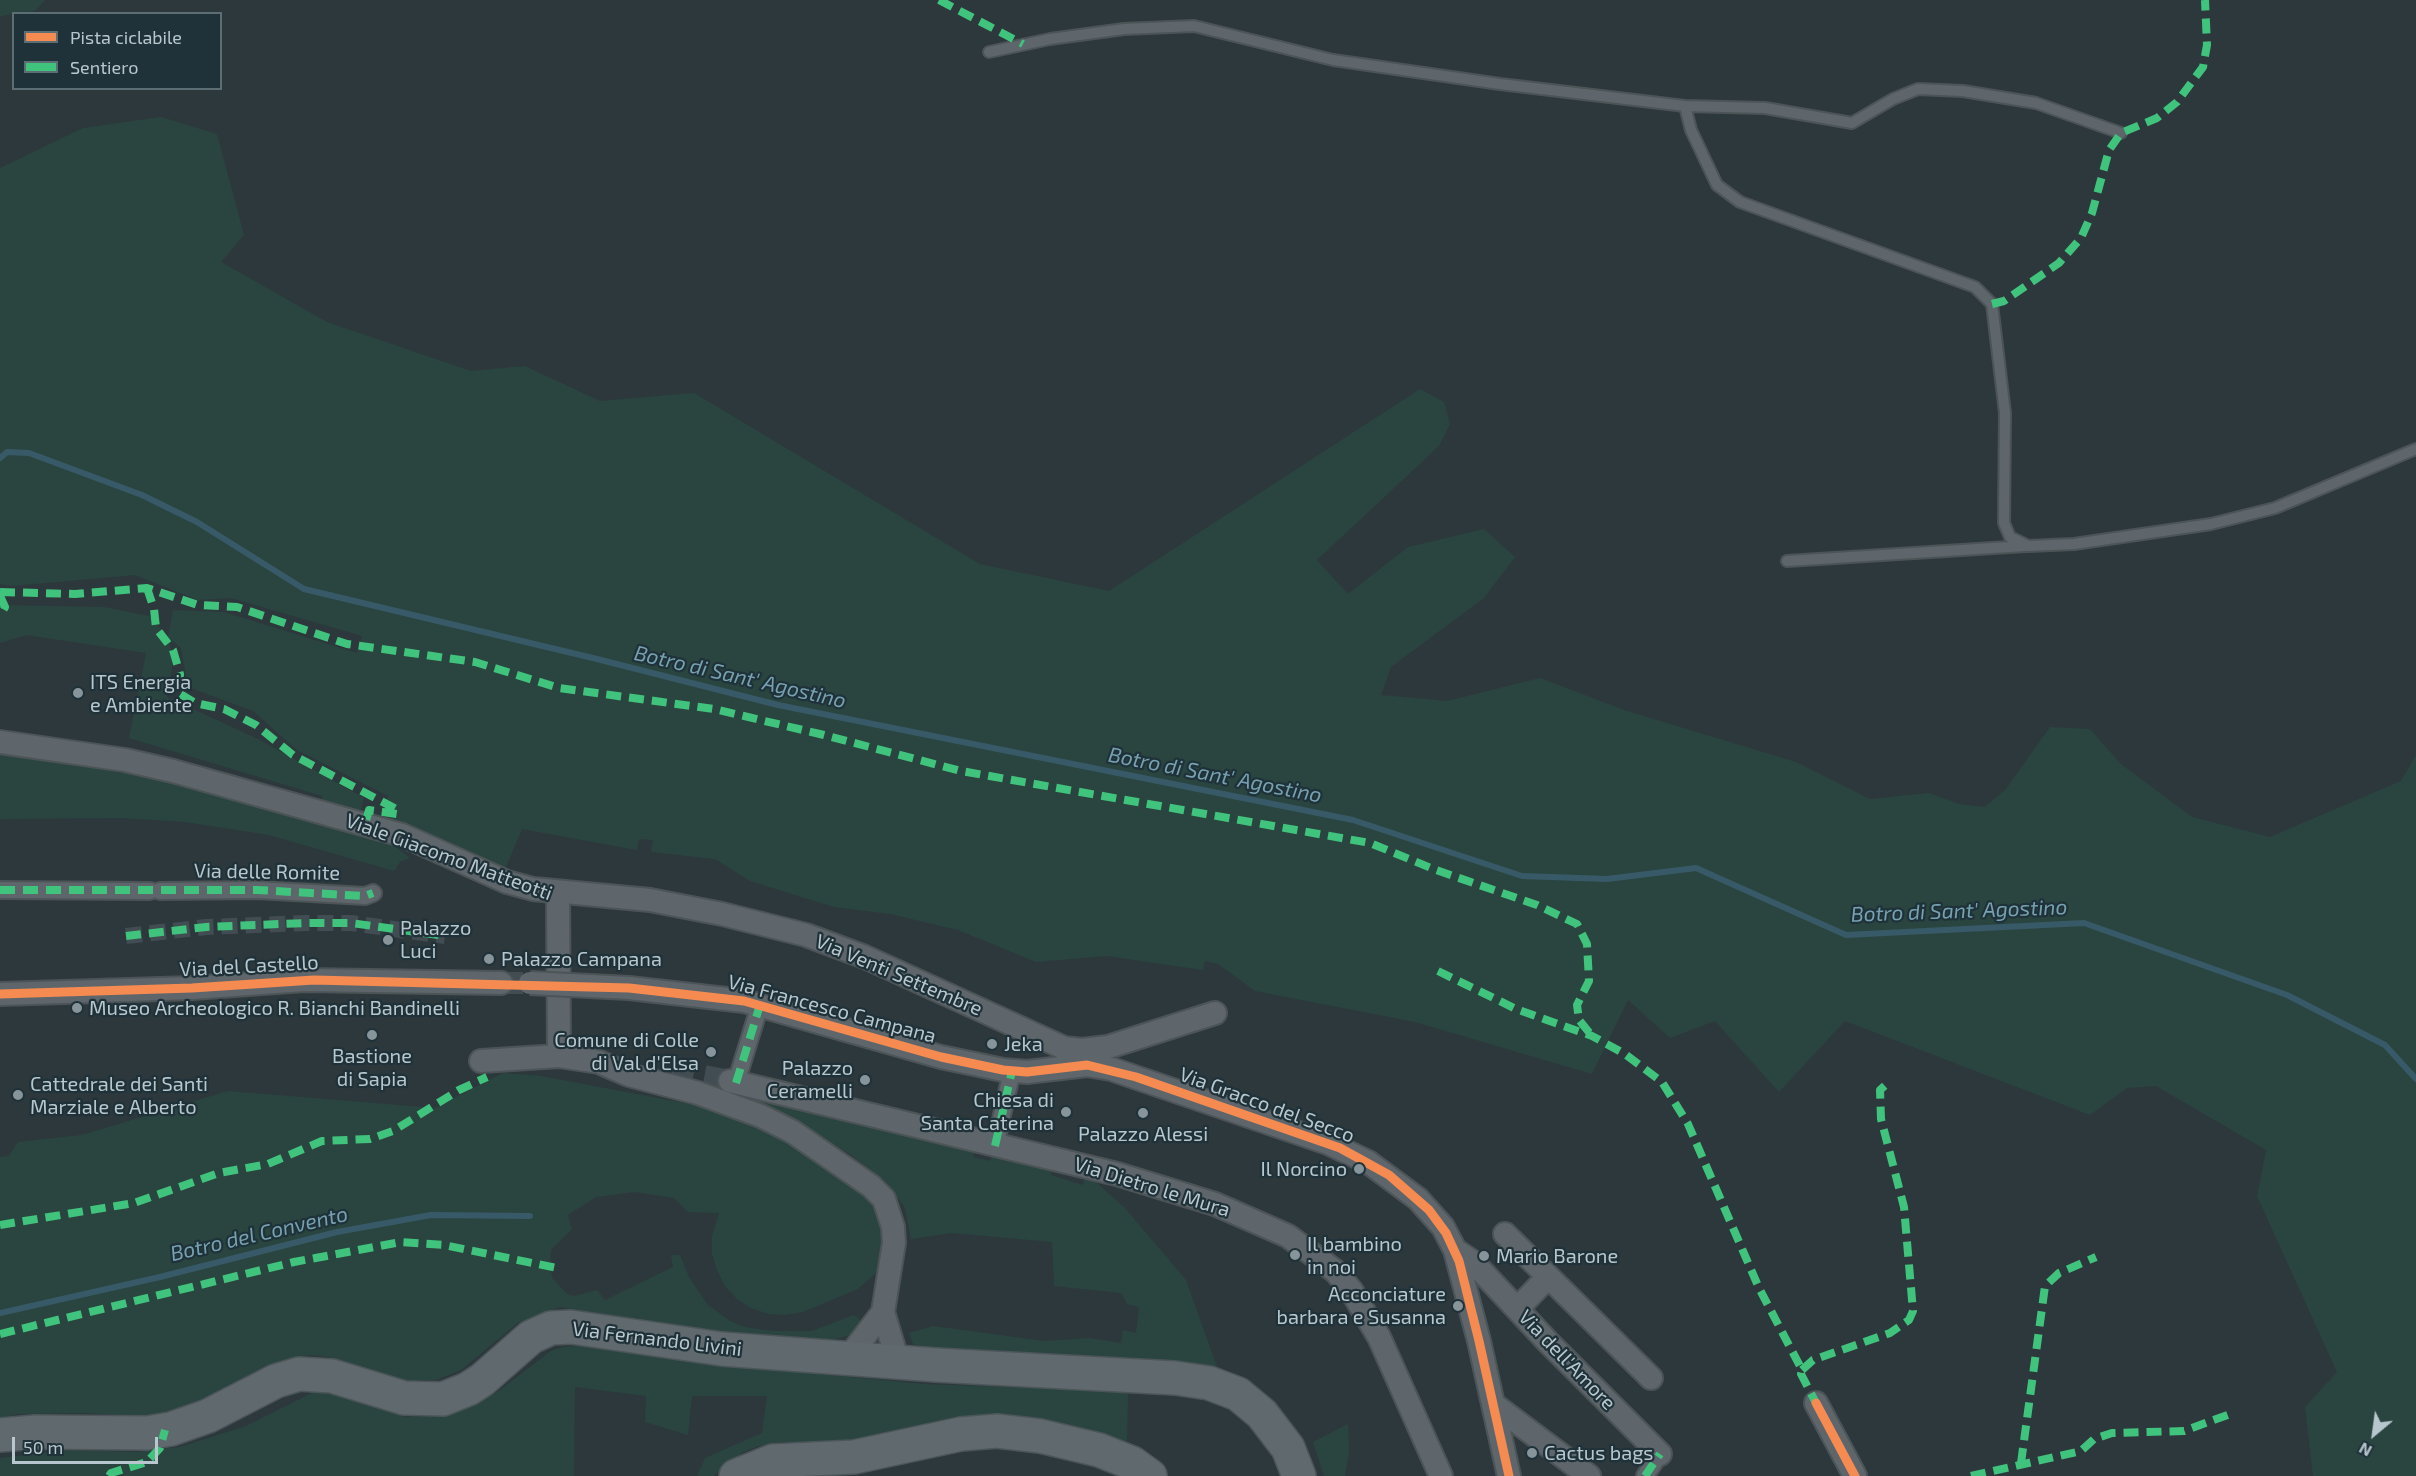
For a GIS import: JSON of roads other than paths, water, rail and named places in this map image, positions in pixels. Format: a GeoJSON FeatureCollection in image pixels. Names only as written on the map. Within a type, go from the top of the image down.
{"type":"FeatureCollection","features":[{"type":"Feature","properties":{"kind":"main road","name":"Via Fernando Livini"},"geometry":{"type":"LineString","coordinates":[[0,1435],[35,1432],[147,1433],[171,1429],[217,1412],[282,1378],[299,1374],[332,1376],[404,1398],[443,1399],[460,1393],[482,1380],[531,1337],[557,1327],[587,1328],[689,1345],[898,1362]]}},
{"type":"Feature","properties":{"kind":"main road"},"geometry":{"type":"LineString","coordinates":[[898,1362],[1175,1378],[1219,1385],[1245,1399],[1262,1414],[1288,1448],[1299,1476]]}},
{"type":"Feature","properties":{"kind":"main road"},"geometry":{"type":"LineString","coordinates":[[736,1476],[773,1461],[860,1456],[961,1434],[997,1431],[1040,1436],[1099,1450],[1125,1460],[1150,1476]]}},
{"type":"Feature","properties":{"kind":"street","name":"Viale Giacomo Matteotti"},"geometry":{"type":"LineString","coordinates":[[0,742],[125,760],[173,771],[393,832],[507,882],[558,893],[559,1056]]}},
{"type":"Feature","properties":{"kind":"street","name":"Via delle Romite"},"geometry":{"type":"LineString","coordinates":[[0,890],[257,890],[365,896],[373,893]]}},
{"type":"Feature","properties":{"kind":"street","name":"Via Venti Settembre"},"geometry":{"type":"LineString","coordinates":[[558,893],[650,900],[722,914],[806,935],[854,952],[1062,1047],[1087,1065]]}},
{"type":"Feature","properties":{"kind":"street","name":"Via del Castello"},"geometry":{"type":"LineString","coordinates":[[0,994],[192,988],[314,980],[417,984],[501,983]]}},
{"type":"Feature","properties":{"kind":"street","name":"Via Francesco Campana"},"geometry":{"type":"LineString","coordinates":[[530,983],[721,996],[941,1057],[1012,1071],[1087,1065]]}},
{"type":"Feature","properties":{"kind":"street"},"geometry":{"type":"LineString","coordinates":[[733,1082],[760,1005]]}},
{"type":"Feature","properties":{"kind":"street"},"geometry":{"type":"LineString","coordinates":[[1062,1047],[1082,1050],[1108,1047],[1215,1013]]}},
{"type":"Feature","properties":{"kind":"street"},"geometry":{"type":"LineString","coordinates":[[481,1060],[559,1056],[672,1070]]}},
{"type":"Feature","properties":{"kind":"street"},"geometry":{"type":"LineString","coordinates":[[599,1062],[629,1076],[727,1103],[767,1119],[801,1137],[865,1181],[884,1199],[893,1227],[893,1251],[883,1312],[898,1362]]}},
{"type":"Feature","properties":{"kind":"street","name":"Via Gracco del Secco"},"geometry":{"type":"LineString","coordinates":[[1087,1065],[1136,1077],[1353,1154],[1389,1175],[1418,1198],[1443,1227],[1455,1250],[1468,1292],[1509,1476]]}},
{"type":"Feature","properties":{"kind":"street"},"geometry":{"type":"LineString","coordinates":[[995,1146],[1012,1071]]}},
{"type":"Feature","properties":{"kind":"street","name":"Via Dietro le Mura"},"geometry":{"type":"LineString","coordinates":[[733,1082],[995,1146],[1069,1161],[1196,1198],[1268,1226],[1306,1248],[1343,1279],[1371,1323],[1441,1476]]}},
{"type":"Feature","properties":{"kind":"street"},"geometry":{"type":"LineString","coordinates":[[1505,1234],[1547,1278],[1651,1378]]}},
{"type":"Feature","properties":{"kind":"street","name":"Via dell'Amore"},"geometry":{"type":"LineString","coordinates":[[1455,1250],[1473,1262],[1660,1454],[1646,1476]]}},
{"type":"Feature","properties":{"kind":"street"},"geometry":{"type":"LineString","coordinates":[[1517,1309],[1547,1278]]}},
{"type":"Feature","properties":{"kind":"street"},"geometry":{"type":"LineString","coordinates":[[848,1358],[883,1312]]}},
{"type":"Feature","properties":{"kind":"street"},"geometry":{"type":"LineString","coordinates":[[1816,1403],[1855,1476]]}},
{"type":"Feature","properties":{"kind":"street"},"geometry":{"type":"LineString","coordinates":[[1493,1404],[1588,1476]]}},
{"type":"Feature","properties":{"kind":"lane"},"geometry":{"type":"LineString","coordinates":[[989,52],[1050,39],[1124,29],[1194,26],[1333,60],[1500,84],[1685,106],[1765,108],[1852,123],[1893,99],[1918,89],[1962,91],[2036,103],[2121,133]]}},
{"type":"Feature","properties":{"kind":"lane"},"geometry":{"type":"LineString","coordinates":[[1685,106],[1690,130],[1717,185],[1740,202],[1975,287],[1992,304],[2005,413],[2004,523],[2010,537],[2028,546]]}},
{"type":"Feature","properties":{"kind":"lane"},"geometry":{"type":"LineString","coordinates":[[1787,561],[2074,544],[2211,524],[2276,508],[2416,449]]}},
{"type":"Feature","properties":{"kind":"waterway","name":"Botro di Sant' Agostino"},"geometry":{"type":"LineString","coordinates":[[0,458],[7,452],[29,453],[142,495],[197,522],[304,589],[778,705],[1353,820],[1522,876],[1607,879],[1696,868],[1846,935],[2084,923],[2287,995],[2385,1045],[2416,1079]]}},
{"type":"Feature","properties":{"kind":"waterway","name":"Botro del Convento"},"geometry":{"type":"LineString","coordinates":[[0,1313],[160,1277],[337,1232],[431,1215],[530,1216]]}},
{"type":"Feature","properties":{"kind":"tunnel"},"geometry":{"type":"LineString","coordinates":[[126,936],[206,927],[306,923],[351,923],[445,936]]}},
{"type":"Feature","properties":{"kind":"tunnel"},"geometry":{"type":"LineString","coordinates":[[501,983],[530,983]]}},
{"type":"Feature","properties":{"kind":"tunnel"},"geometry":{"type":"LineString","coordinates":[[672,1070],[730,1081]]}},
{"type":"Feature","properties":{"kind":"place","name":"ITS Energia e Ambiente"},"geometry":{"type":"Point","coordinates":[78,693]}},
{"type":"Feature","properties":{"kind":"place","name":"Palazzo Luci"},"geometry":{"type":"Point","coordinates":[388,940]}},
{"type":"Feature","properties":{"kind":"place","name":"Palazzo Campana"},"geometry":{"type":"Point","coordinates":[489,959]}},
{"type":"Feature","properties":{"kind":"place","name":"Museo Archeologico R. Bianchi Bandinelli"},"geometry":{"type":"Point","coordinates":[77,1008]}},
{"type":"Feature","properties":{"kind":"place","name":"Bastione di Sapia"},"geometry":{"type":"Point","coordinates":[372,1035]}},
{"type":"Feature","properties":{"kind":"place","name":"Jeka"},"geometry":{"type":"Point","coordinates":[992,1044]}},
{"type":"Feature","properties":{"kind":"place","name":"Comune di Colle di Val d'Elsa"},"geometry":{"type":"Point","coordinates":[711,1052]}},
{"type":"Feature","properties":{"kind":"place","name":"Palazzo Ceramelli"},"geometry":{"type":"Point","coordinates":[865,1080]}},
{"type":"Feature","properties":{"kind":"place","name":"Cattedrale dei Santi Marziale e Alberto"},"geometry":{"type":"Point","coordinates":[18,1095]}},
{"type":"Feature","properties":{"kind":"place","name":"Chiesa di Santa Caterina"},"geometry":{"type":"Point","coordinates":[1066,1112]}},
{"type":"Feature","properties":{"kind":"place","name":"Palazzo Alessi"},"geometry":{"type":"Point","coordinates":[1143,1113]}},
{"type":"Feature","properties":{"kind":"place","name":"Il Norcino"},"geometry":{"type":"Point","coordinates":[1359,1169]}},
{"type":"Feature","properties":{"kind":"place","name":"Il bambino in noi"},"geometry":{"type":"Point","coordinates":[1295,1255]}},
{"type":"Feature","properties":{"kind":"place","name":"Mario Barone"},"geometry":{"type":"Point","coordinates":[1484,1256]}},
{"type":"Feature","properties":{"kind":"place","name":"Acconciature barbara e Susanna"},"geometry":{"type":"Point","coordinates":[1458,1306]}},
{"type":"Feature","properties":{"kind":"place","name":"Cactus bags"},"geometry":{"type":"Point","coordinates":[1532,1453]}}]}
